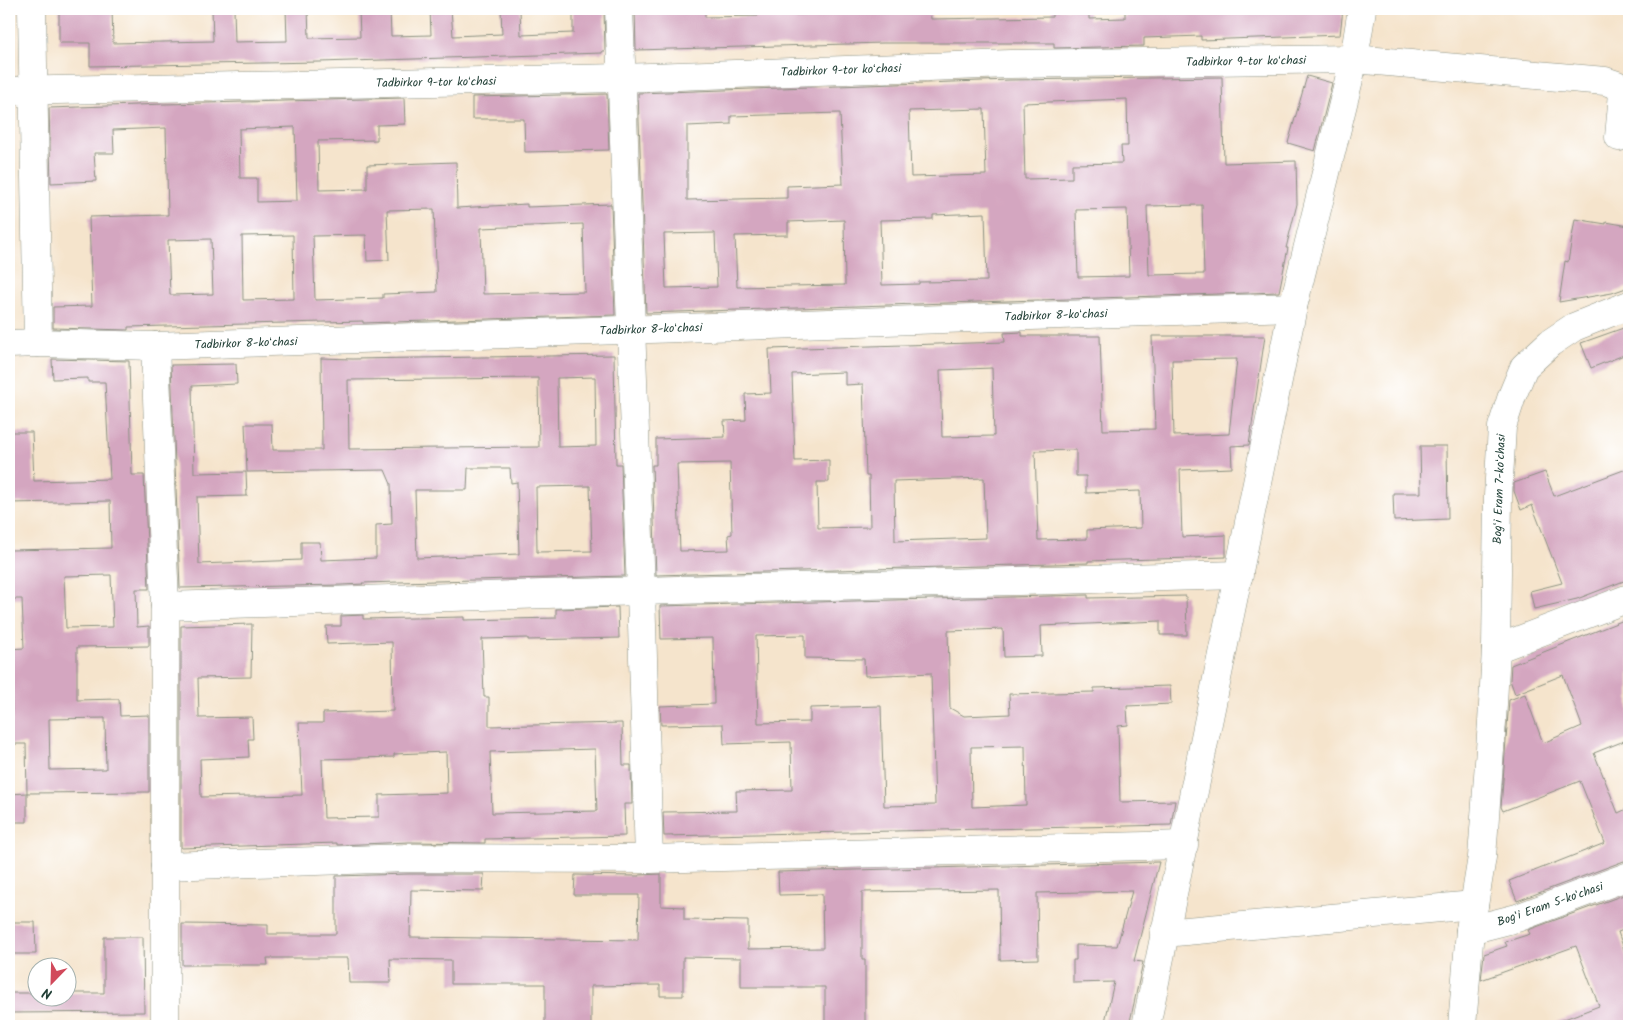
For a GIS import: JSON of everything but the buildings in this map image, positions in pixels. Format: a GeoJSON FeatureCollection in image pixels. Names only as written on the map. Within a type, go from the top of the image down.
{"type":"FeatureCollection","features":[{"type":"Feature","properties":{"kind":"street"},"geometry":{"type":"LineString","coordinates":[[32,9],[22,90],[38,343]]}},
{"type":"Feature","properties":{"kind":"street"},"geometry":{"type":"LineString","coordinates":[[620,9],[649,859]]}},
{"type":"Feature","properties":{"kind":"street"},"geometry":{"type":"LineString","coordinates":[[1146,1026],[1293,307],[1354,59],[1362,9]]}},
{"type":"Feature","properties":{"kind":"street","name":"Tadbirkor 9-tor koʻchasi"},"geometry":{"type":"LineString","coordinates":[[22,90],[621,78],[1010,64],[1354,59],[1605,81],[1617,85],[1623,93],[1619,138]]}},
{"type":"Feature","properties":{"kind":"street","name":"Bogʻi Eram 7-koʻchasi"},"geometry":{"type":"LineString","coordinates":[[1462,1026],[1472,918],[1482,857],[1496,649],[1498,496],[1502,427],[1524,367],[1550,343],[1574,327],[1629,304]]}},
{"type":"Feature","properties":{"kind":"street","name":"Tadbirkor 8-koʻchasi"},"geometry":{"type":"LineString","coordinates":[[9,344],[155,346],[1293,307]]}},
{"type":"Feature","properties":{"kind":"street"},"geometry":{"type":"LineString","coordinates":[[155,346],[164,606],[165,1026]]}},
{"type":"Feature","properties":{"kind":"street"},"geometry":{"type":"LineString","coordinates":[[164,606],[641,591],[1239,576]]}},
{"type":"Feature","properties":{"kind":"street"},"geometry":{"type":"LineString","coordinates":[[1496,649],[1629,598]]}},
{"type":"Feature","properties":{"kind":"street"},"geometry":{"type":"LineString","coordinates":[[165,866],[409,858],[649,859],[1184,845]]}},
{"type":"Feature","properties":{"kind":"street","name":"Bogʻi Eram 5-koʻchasi"},"geometry":{"type":"LineString","coordinates":[[1164,933],[1472,918],[1518,918],[1629,876]]}}]}
